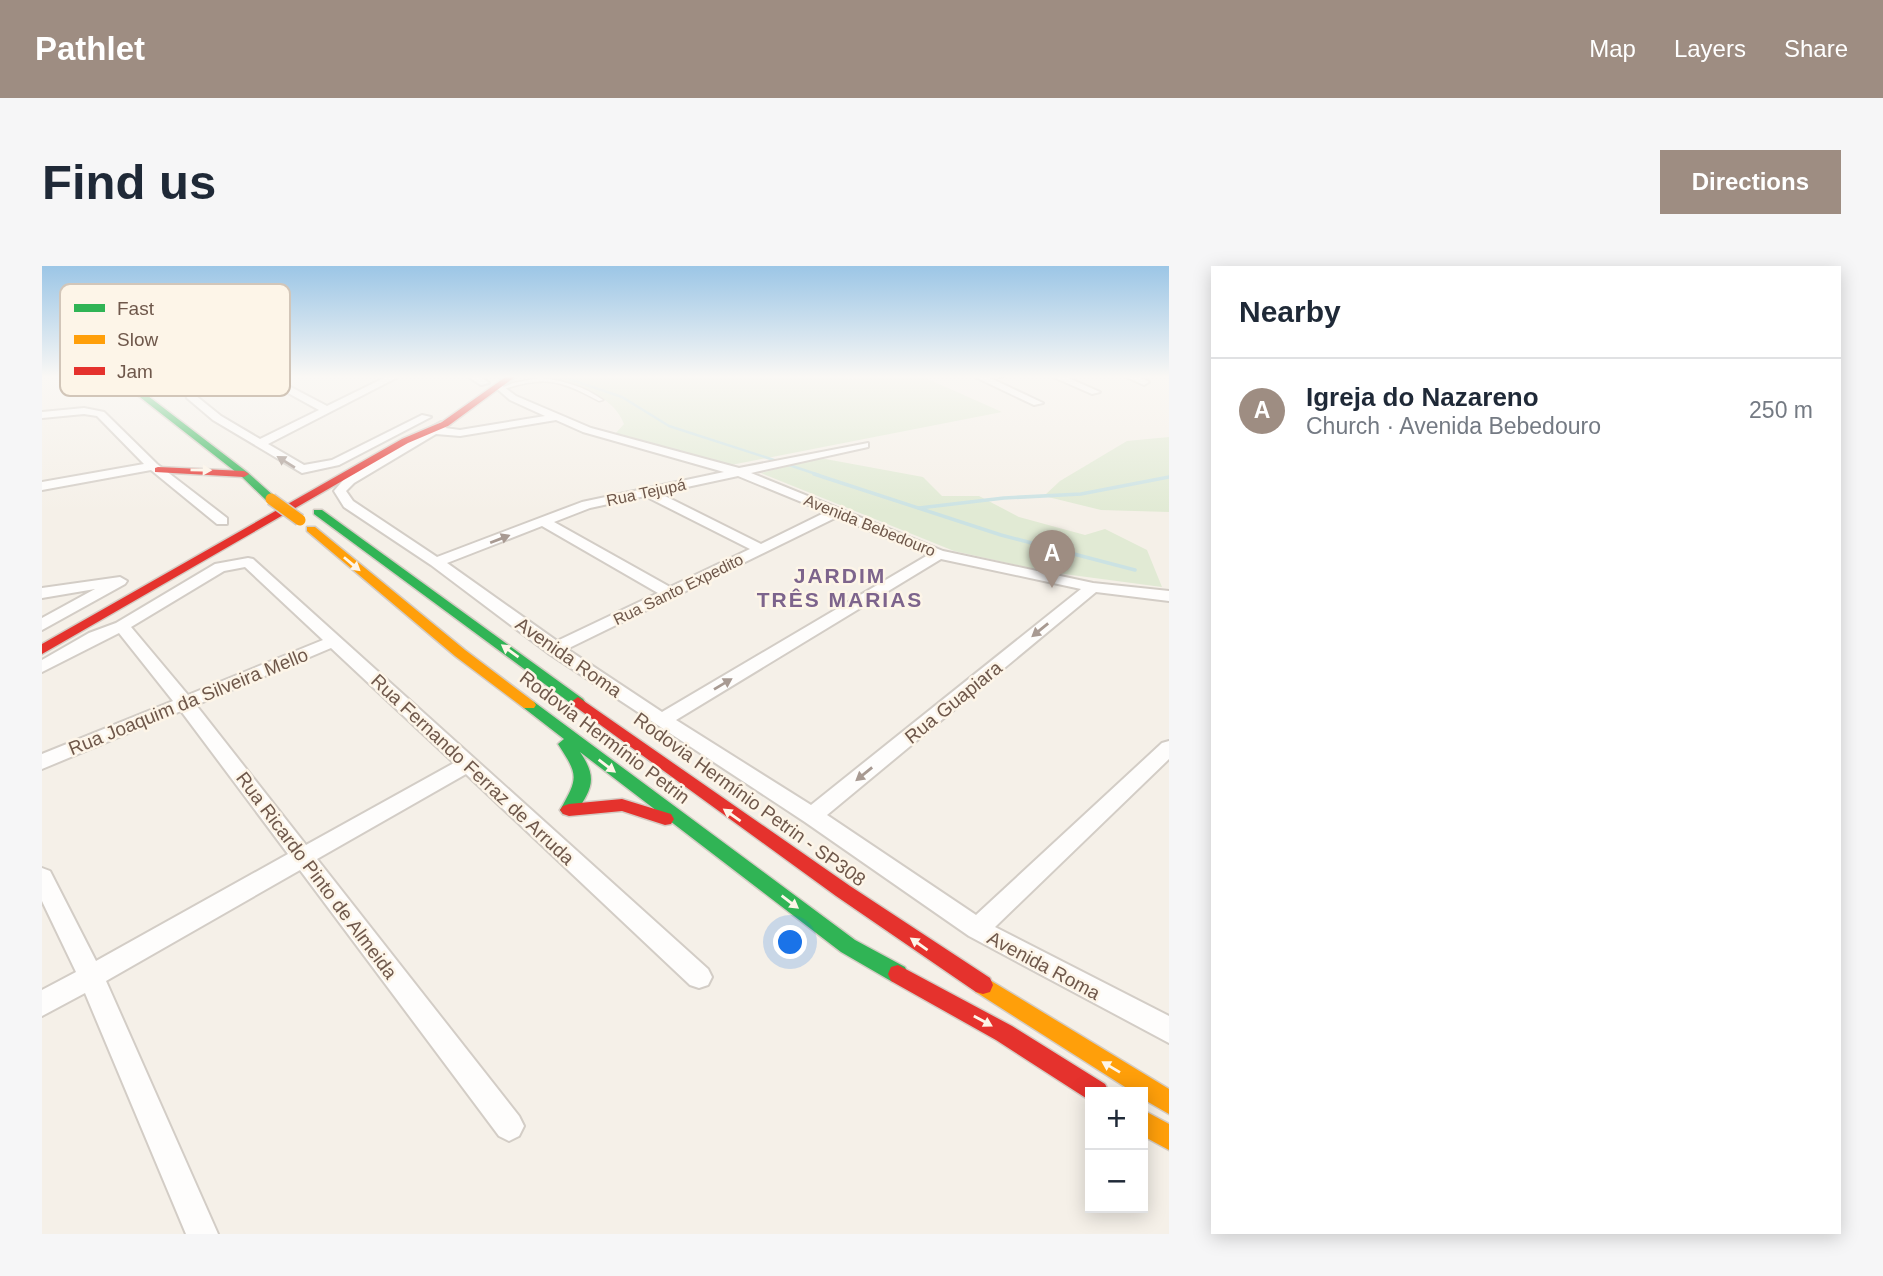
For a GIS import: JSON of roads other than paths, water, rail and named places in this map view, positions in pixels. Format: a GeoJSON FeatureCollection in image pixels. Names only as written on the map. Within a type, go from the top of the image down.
{"type":"FeatureCollection","features":[{"type":"Feature","properties":{"kind":"main road","name":"Rodovia Hermínio Petrin"},"geometry":{"type":"LineString","coordinates":[[177,421],[460,653],[848,946],[1004,1033],[1089,1087]]}},
{"type":"Feature","properties":{"kind":"main road","name":"Rodovia Hermínio Petrin - SP308"},"geometry":{"type":"LineString","coordinates":[[197,421],[745,824],[959,972],[1169,1102]]}},
{"type":"Feature","properties":{"kind":"main road"},"geometry":{"type":"LineString","coordinates":[[404,441],[422,421]]}},
{"type":"Feature","properties":{"kind":"main road"},"geometry":{"type":"LineString","coordinates":[[42,650],[404,441],[449,421]]}},
{"type":"Feature","properties":{"kind":"main road"},"geometry":{"type":"LineString","coordinates":[[153,466],[169,448],[191,432]]}},
{"type":"Feature","properties":{"kind":"main road"},"geometry":{"type":"LineString","coordinates":[[153,466],[244,474]]}},
{"type":"Feature","properties":{"kind":"main road"},"geometry":{"type":"LineString","coordinates":[[535,710],[585,768],[587,779],[583,791],[569,810]]}},
{"type":"Feature","properties":{"kind":"main road"},"geometry":{"type":"LineString","coordinates":[[569,810],[622,805],[692,829]]}},
{"type":"Feature","properties":{"kind":"main road"},"geometry":{"type":"LineString","coordinates":[[1148,1125],[1169,1138]]}},
{"type":"Feature","properties":{"kind":"street"},"geometry":{"type":"LineString","coordinates":[[107,421],[153,466],[222,521]]}},
{"type":"Feature","properties":{"kind":"street"},"geometry":{"type":"LineString","coordinates":[[226,421],[295,468],[317,469],[335,463],[418,421]]}},
{"type":"Feature","properties":{"kind":"street"},"geometry":{"type":"LineString","coordinates":[[259,444],[305,421]]}},
{"type":"Feature","properties":{"kind":"street"},"geometry":{"type":"LineString","coordinates":[[445,425],[460,433],[531,421]]}},
{"type":"Feature","properties":{"kind":"street","name":"Avenida Bebedouro"},"geometry":{"type":"LineString","coordinates":[[568,421],[628,443],[738,472],[939,554],[1093,587],[1169,596]]}},
{"type":"Feature","properties":{"kind":"street","name":"Avenida Roma"},"geometry":{"type":"LineString","coordinates":[[445,425],[342,488],[341,495],[348,504],[436,562],[554,649],[812,816],[977,929],[1169,1030]]}},
{"type":"Feature","properties":{"kind":"street","name":"Rua Tejupá"},"geometry":{"type":"LineString","coordinates":[[436,562],[586,505],[864,445]]}},
{"type":"Feature","properties":{"kind":"street"},"geometry":{"type":"LineString","coordinates":[[42,486],[153,466]]}},
{"type":"Feature","properties":{"kind":"street"},"geometry":{"type":"LineString","coordinates":[[647,492],[761,549]]}},
{"type":"Feature","properties":{"kind":"street","name":"Rua Santo Expedito"},"geometry":{"type":"LineString","coordinates":[[554,649],[839,511]]}},
{"type":"Feature","properties":{"kind":"street"},"geometry":{"type":"LineString","coordinates":[[543,521],[669,593]]}},
{"type":"Feature","properties":{"kind":"street"},"geometry":{"type":"LineString","coordinates":[[664,719],[939,554]]}},
{"type":"Feature","properties":{"kind":"street","name":"Rua Fernando Ferraz de Arruda"},"geometry":{"type":"LineString","coordinates":[[122,626],[220,567],[248,562],[699,977]]}},
{"type":"Feature","properties":{"kind":"street"},"geometry":{"type":"LineString","coordinates":[[42,593],[120,581],[42,625]]}},
{"type":"Feature","properties":{"kind":"street","name":"Rua Guapiara"},"geometry":{"type":"LineString","coordinates":[[812,816],[1093,587]]}},
{"type":"Feature","properties":{"kind":"street"},"geometry":{"type":"LineString","coordinates":[[42,667],[95,636],[122,626]]}},
{"type":"Feature","properties":{"kind":"street","name":"Rua Ricardo Pinto de Almeida"},"geometry":{"type":"LineString","coordinates":[[122,626],[184,702],[509,1126]]}},
{"type":"Feature","properties":{"kind":"street","name":"Rua Joaquim da Silveira Mello"},"geometry":{"type":"LineString","coordinates":[[42,762],[334,641]]}},
{"type":"Feature","properties":{"kind":"street"},"geometry":{"type":"LineString","coordinates":[[977,929],[1169,748]]}},
{"type":"Feature","properties":{"kind":"street"},"geometry":{"type":"LineString","coordinates":[[42,1004],[468,764]]}},
{"type":"Feature","properties":{"kind":"street"},"geometry":{"type":"LineString","coordinates":[[537,828],[569,810]]}},
{"type":"Feature","properties":{"kind":"street"},"geometry":{"type":"LineString","coordinates":[[42,877],[91,976],[202,1234]]}},
{"type":"Feature","properties":{"kind":"waterway"},"geometry":{"type":"LineString","coordinates":[[661,421],[774,460]]}},
{"type":"Feature","properties":{"kind":"waterway"},"geometry":{"type":"LineString","coordinates":[[783,463],[819,475]]}},
{"type":"Feature","properties":{"kind":"waterway"},"geometry":{"type":"LineString","coordinates":[[814,474],[1001,535],[1135,570]]}},
{"type":"Feature","properties":{"kind":"waterway"},"geometry":{"type":"LineString","coordinates":[[919,508],[1004,498],[1081,494],[1169,477]]}},
{"type":"Feature","properties":{"kind":"place","name":"Igreja do Nazareno"},"geometry":{"type":"Point","coordinates":[1052,588]}},
{"type":"Feature","properties":{"kind":"district","name":"JARDIM TRÊS MARIAS"},"geometry":{"type":"Point","coordinates":[840,588]}}]}
